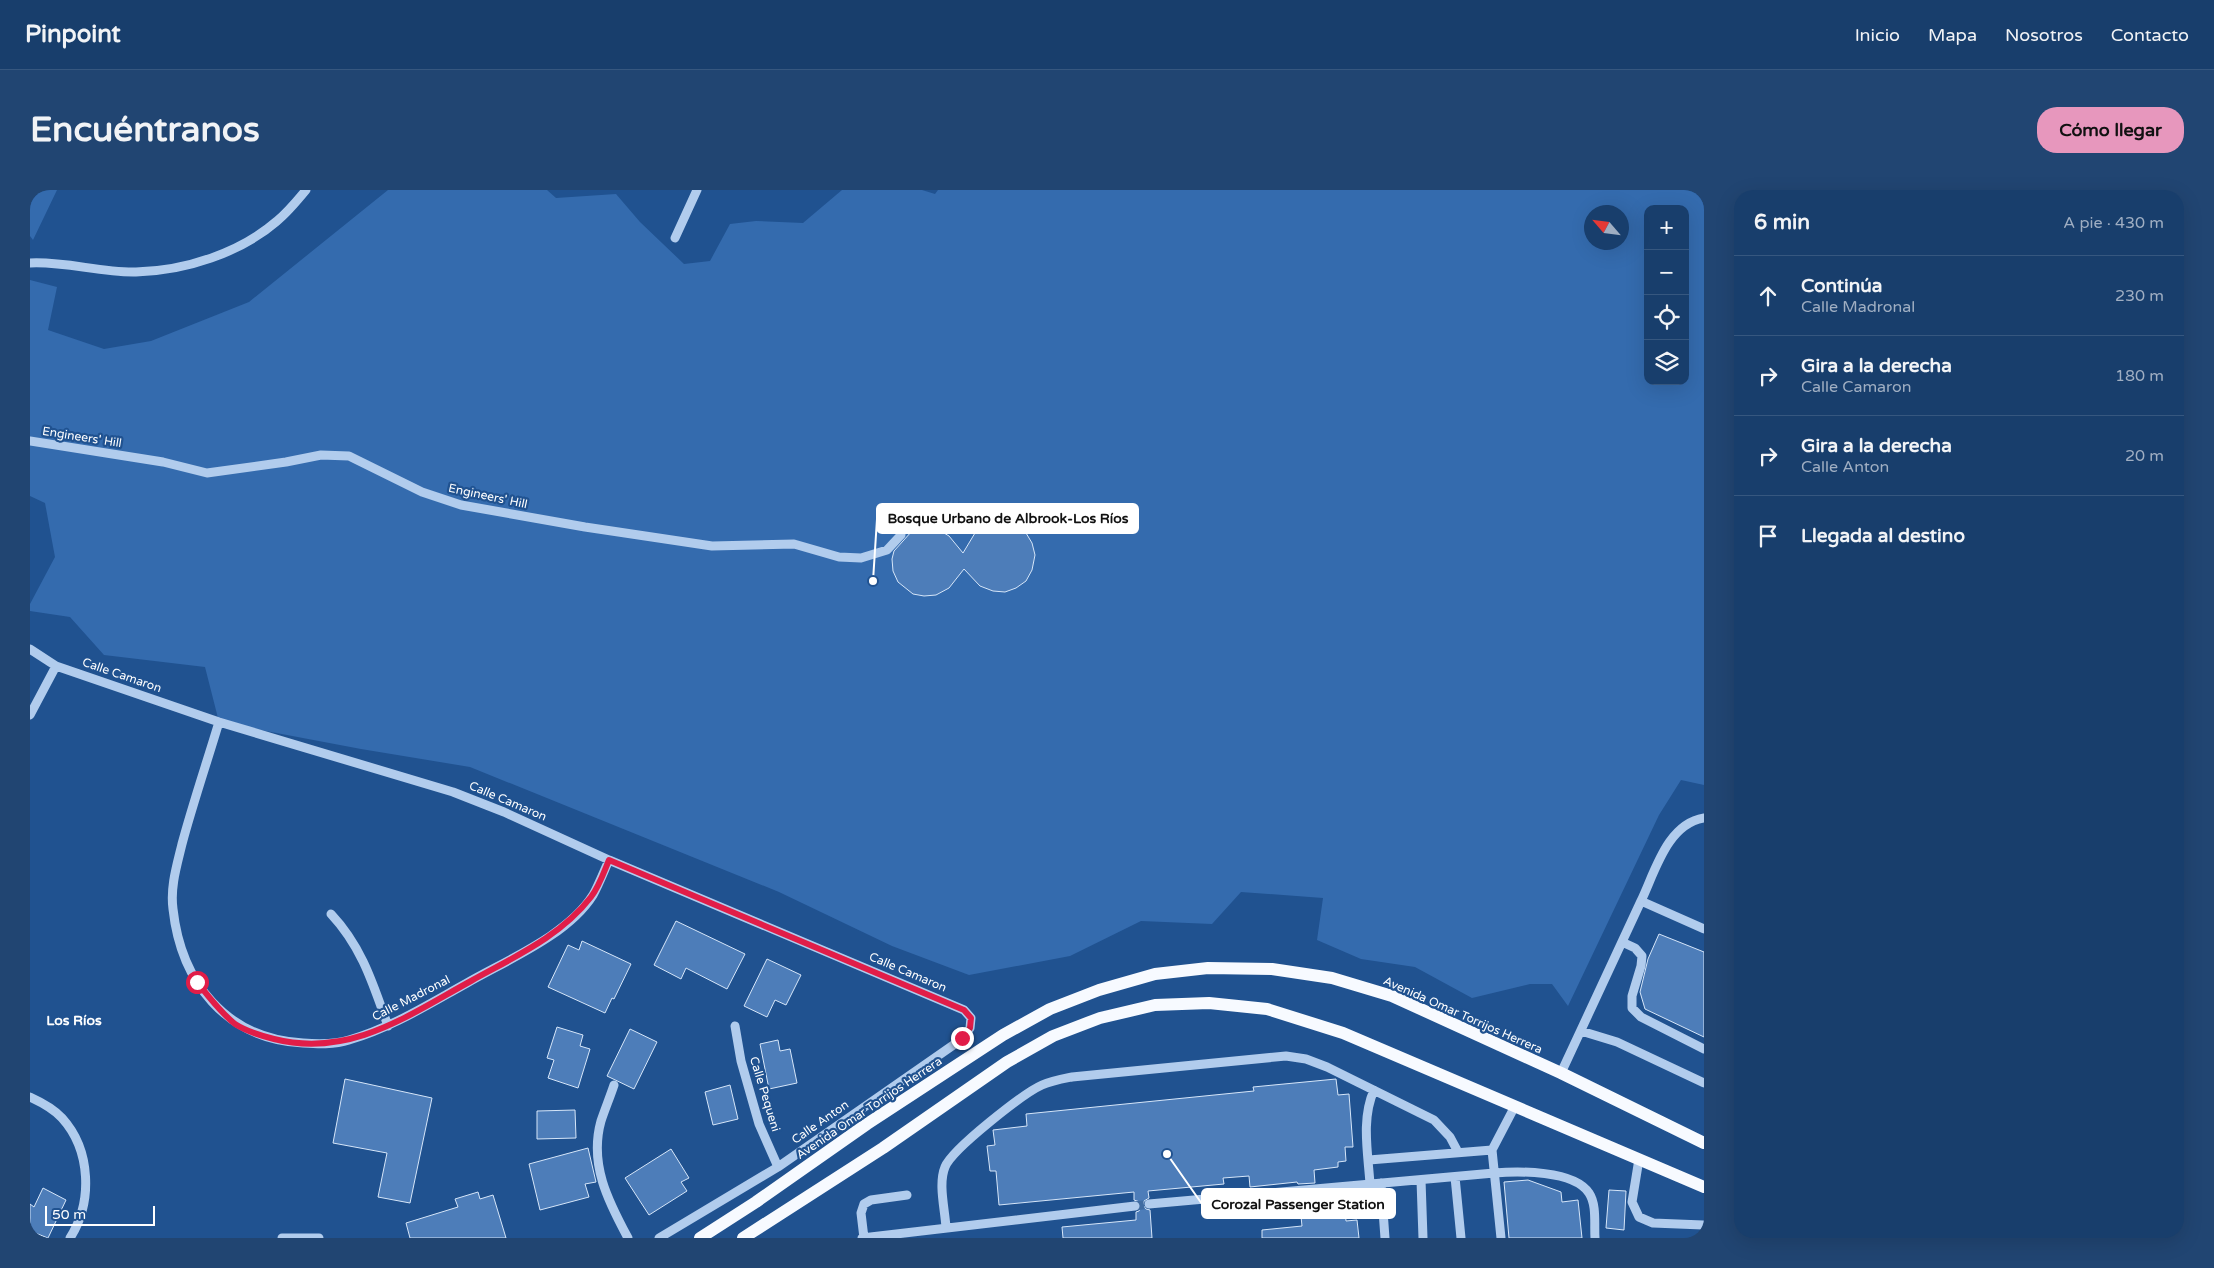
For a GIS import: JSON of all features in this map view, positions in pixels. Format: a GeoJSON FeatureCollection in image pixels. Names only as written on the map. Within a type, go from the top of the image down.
{"type":"FeatureCollection","features":[{"type":"Feature","properties":{"kind":"main road","name":"Avenida Omar Torrijos Herrera"},"geometry":{"type":"LineString","coordinates":[[700,1238],[756,1202],[867,1124],[1003,1035],[1050,1009],[1099,990],[1155,974],[1208,968],[1272,969],[1332,978],[1392,996],[1561,1073],[1704,1143]]}},
{"type":"Feature","properties":{"kind":"main road"},"geometry":{"type":"LineString","coordinates":[[743,1238],[883,1148],[1006,1062],[1053,1036],[1100,1018],[1155,1005],[1209,1003],[1267,1009],[1343,1033],[1704,1187]]}},
{"type":"Feature","properties":{"kind":"street"},"geometry":{"type":"LineString","coordinates":[[31,262],[136,272],[184,265],[210,258],[244,243],[277,221],[306,190]]}},
{"type":"Feature","properties":{"kind":"street"},"geometry":{"type":"LineString","coordinates":[[675,238],[698,190]]}},
{"type":"Feature","properties":{"kind":"street","name":"Engineers' Hill"},"geometry":{"type":"LineString","coordinates":[[30,441],[163,462],[207,473],[321,456],[349,456],[422,492],[461,505],[584,527],[712,546],[794,544],[839,557],[861,558],[887,550],[901,535],[900,515]]}},
{"type":"Feature","properties":{"kind":"street","name":"Calle Camaron"},"geometry":{"type":"LineString","coordinates":[[30,649],[56,666],[220,722],[453,792],[504,812],[609,860],[964,1010]]}},
{"type":"Feature","properties":{"kind":"street"},"geometry":{"type":"LineString","coordinates":[[30,715],[56,666]]}},
{"type":"Feature","properties":{"kind":"street","name":"Calle Madronal"},"geometry":{"type":"LineString","coordinates":[[220,722],[192,808],[174,879],[172,908],[180,945],[197,982],[216,1006],[237,1025],[263,1036],[289,1042],[319,1044],[347,1041],[388,1026],[528,949],[564,927],[592,896],[609,860]]}},
{"type":"Feature","properties":{"kind":"street"},"geometry":{"type":"LineString","coordinates":[[1561,1073],[1669,842],[1679,830],[1693,820],[1704,818]]}},
{"type":"Feature","properties":{"kind":"street"},"geometry":{"type":"LineString","coordinates":[[1641,902],[1704,929]]}},
{"type":"Feature","properties":{"kind":"street"},"geometry":{"type":"LineString","coordinates":[[331,914],[349,933],[372,978],[388,1026]]}},
{"type":"Feature","properties":{"kind":"street"},"geometry":{"type":"LineString","coordinates":[[1622,942],[1634,948],[1642,956],[1632,996],[1632,1008],[1641,1017],[1704,1049]]}},
{"type":"Feature","properties":{"kind":"street","name":"Calle Anton"},"geometry":{"type":"LineString","coordinates":[[659,1238],[778,1167],[962,1038],[970,1028],[971,1018],[964,1010]]}},
{"type":"Feature","properties":{"kind":"street","name":"Calle Pequeni"},"geometry":{"type":"LineString","coordinates":[[735,1026],[741,1061],[758,1124],[778,1167]]}},
{"type":"Feature","properties":{"kind":"street"},"geometry":{"type":"LineString","coordinates":[[1581,1031],[1617,1042],[1704,1084]]}},
{"type":"Feature","properties":{"kind":"street"},"geometry":{"type":"LineString","coordinates":[[946,1228],[942,1182],[945,1166],[954,1154],[1018,1100],[1042,1085],[1072,1077],[1286,1056],[1306,1059],[1320,1064],[1434,1120],[1450,1137],[1458,1152]]}},
{"type":"Feature","properties":{"kind":"street"},"geometry":{"type":"LineString","coordinates":[[614,1085],[600,1123],[597,1155],[600,1179],[628,1238]]}},
{"type":"Feature","properties":{"kind":"street"},"geometry":{"type":"LineString","coordinates":[[1370,1184],[1366,1118],[1368,1103],[1374,1090]]}},
{"type":"Feature","properties":{"kind":"street"},"geometry":{"type":"LineString","coordinates":[[30,1097],[62,1118],[76,1140],[82,1154],[85,1168],[85,1196],[80,1219],[70,1238]]}},
{"type":"Feature","properties":{"kind":"street"},"geometry":{"type":"LineString","coordinates":[[1501,1238],[1492,1150],[1515,1106]]}},
{"type":"Feature","properties":{"kind":"street"},"geometry":{"type":"LineString","coordinates":[[1369,1160],[1492,1150]]}},
{"type":"Feature","properties":{"kind":"street"},"geometry":{"type":"LineString","coordinates":[[1639,1159],[1632,1202],[1639,1217],[1653,1223],[1703,1225]]}},
{"type":"Feature","properties":{"kind":"street"},"geometry":{"type":"LineString","coordinates":[[1149,1204],[1494,1173],[1542,1172],[1576,1182],[1588,1192],[1593,1204],[1595,1238]]}},
{"type":"Feature","properties":{"kind":"street"},"geometry":{"type":"LineString","coordinates":[[1455,1177],[1461,1238]]}},
{"type":"Feature","properties":{"kind":"street"},"geometry":{"type":"LineString","coordinates":[[1421,1180],[1423,1238]]}},
{"type":"Feature","properties":{"kind":"street"},"geometry":{"type":"LineString","coordinates":[[1381,1183],[1385,1238]]}},
{"type":"Feature","properties":{"kind":"street"},"geometry":{"type":"LineString","coordinates":[[907,1195],[872,1200],[864,1204],[861,1213],[863,1238],[1135,1206]]}},
{"type":"Feature","properties":{"kind":"street"},"geometry":{"type":"LineString","coordinates":[[282,1238],[320,1238]]}},
{"type":"Feature","properties":{"kind":"shaded area"},"geometry":{"type":"Polygon","coordinates":[[[30,190],[57,190],[33,240],[30,236],[30,190]]]}},
{"type":"Feature","properties":{"kind":"shaded area"},"geometry":{"type":"Polygon","coordinates":[[[388,190],[547,190],[556,198],[616,194],[640,222],[684,264],[710,261],[730,224],[756,221],[803,223],[842,190],[922,190],[935,194],[938,190],[1704,190],[1704,785],[1681,780],[1659,815],[1568,1006],[1552,984],[1530,984],[1472,998],[1415,967],[1361,959],[1317,940],[1323,898],[1241,892],[1212,924],[1141,921],[1070,956],[969,975],[892,946],[779,892],[470,767],[361,749],[219,722],[205,667],[104,655],[70,617],[30,611],[30,604],[55,557],[45,503],[30,496],[30,280],[57,287],[48,330],[104,349],[151,341],[249,302],[388,190]]]}},
{"type":"Feature","properties":{"kind":"building"},"geometry":{"type":"Polygon","coordinates":[[[995,523],[1007,523],[1019,528],[1026,533],[1032,543],[1035,555],[1032,570],[1026,581],[1016,588],[1005,592],[993,591],[980,586],[964,569],[949,588],[936,595],[924,596],[913,594],[898,582],[893,571],[892,559],[894,551],[912,531],[923,528],[939,530],[949,536],[963,553],[975,533],[995,523]]]}},
{"type":"Feature","properties":{"kind":"building"},"geometry":{"type":"Polygon","coordinates":[[[676,921],[745,954],[727,989],[686,968],[681,979],[654,965],[676,921]]]}},
{"type":"Feature","properties":{"kind":"building"},"geometry":{"type":"Polygon","coordinates":[[[1659,934],[1704,952],[1704,1037],[1645,1009],[1640,992],[1648,959],[1659,934]]]}},
{"type":"Feature","properties":{"kind":"building"},"geometry":{"type":"Polygon","coordinates":[[[582,941],[631,964],[605,1013],[548,987],[568,945],[579,950],[582,941]]]}},
{"type":"Feature","properties":{"kind":"building"},"geometry":{"type":"Polygon","coordinates":[[[767,959],[801,975],[786,1005],[775,1000],[767,1017],[744,1006],[767,959]]]}},
{"type":"Feature","properties":{"kind":"building"},"geometry":{"type":"Polygon","coordinates":[[[557,1027],[583,1035],[580,1046],[590,1049],[578,1088],[548,1078],[554,1060],[547,1058],[557,1027]]]}},
{"type":"Feature","properties":{"kind":"building"},"geometry":{"type":"Polygon","coordinates":[[[630,1029],[657,1042],[634,1089],[607,1076],[630,1029]]]}},
{"type":"Feature","properties":{"kind":"building"},"geometry":{"type":"Polygon","coordinates":[[[778,1040],[780,1051],[790,1049],[797,1083],[769,1089],[760,1044],[778,1040]]]}},
{"type":"Feature","properties":{"kind":"building"},"geometry":{"type":"Polygon","coordinates":[[[345,1079],[432,1098],[410,1203],[378,1197],[387,1153],[333,1143],[345,1079]]]}},
{"type":"Feature","properties":{"kind":"building"},"geometry":{"type":"Polygon","coordinates":[[[1336,1079],[1338,1095],[1349,1094],[1353,1147],[1345,1147],[1346,1161],[1338,1162],[1338,1167],[1314,1170],[1315,1183],[1298,1184],[1297,1182],[1250,1187],[1249,1176],[1223,1178],[1224,1184],[1148,1191],[1149,1198],[1144,1201],[1143,1205],[1146,1209],[1150,1210],[1152,1238],[1063,1238],[1062,1227],[1136,1220],[1136,1212],[1139,1211],[1141,1206],[1140,1202],[1134,1200],[1134,1192],[999,1205],[996,1171],[990,1171],[987,1146],[995,1145],[993,1130],[1027,1126],[1026,1114],[1254,1091],[1253,1087],[1336,1079]]]}},
{"type":"Feature","properties":{"kind":"building"},"geometry":{"type":"Polygon","coordinates":[[[730,1085],[738,1119],[713,1125],[705,1092],[730,1085]]]}},
{"type":"Feature","properties":{"kind":"building"},"geometry":{"type":"Polygon","coordinates":[[[575,1110],[576,1138],[537,1139],[537,1111],[575,1110]]]}},
{"type":"Feature","properties":{"kind":"building"},"geometry":{"type":"Polygon","coordinates":[[[588,1148],[596,1182],[585,1184],[589,1197],[540,1210],[529,1164],[588,1148]]]}},
{"type":"Feature","properties":{"kind":"building"},"geometry":{"type":"Polygon","coordinates":[[[671,1149],[689,1178],[681,1182],[687,1191],[649,1215],[625,1178],[671,1149]]]}},
{"type":"Feature","properties":{"kind":"building"},"geometry":{"type":"Polygon","coordinates":[[[1528,1180],[1561,1192],[1562,1202],[1578,1200],[1582,1238],[1509,1238],[1504,1182],[1528,1180]]]}},
{"type":"Feature","properties":{"kind":"building"},"geometry":{"type":"Polygon","coordinates":[[[43,1188],[66,1200],[48,1238],[30,1231],[30,1204],[34,1207],[43,1188]]]}},
{"type":"Feature","properties":{"kind":"building"},"geometry":{"type":"Polygon","coordinates":[[[1609,1190],[1626,1191],[1624,1230],[1606,1228],[1609,1190]]]}},
{"type":"Feature","properties":{"kind":"building"},"geometry":{"type":"Polygon","coordinates":[[[478,1192],[480,1199],[493,1195],[506,1238],[410,1238],[406,1223],[458,1207],[455,1199],[478,1192]]]}},
{"type":"Feature","properties":{"kind":"building"},"geometry":{"type":"Polygon","coordinates":[[[1316,1195],[1317,1201],[1344,1198],[1346,1221],[1357,1220],[1359,1238],[1262,1238],[1262,1230],[1302,1226],[1299,1197],[1316,1195]]]}},
{"type":"Feature","properties":{"kind":"tunnel"},"geometry":{"type":"LineString","coordinates":[[1135,1206],[1149,1204]]}},
{"type":"Feature","properties":{"kind":"place","name":"Bosque Urbano de Albrook-Los Ríos"},"geometry":{"type":"Point","coordinates":[873,581]}},
{"type":"Feature","properties":{"kind":"place","name":"Corozal Passenger Station"},"geometry":{"type":"Point","coordinates":[1167,1154]}},
{"type":"Feature","properties":{"kind":"district","name":"Los Ríos"},"geometry":{"type":"Point","coordinates":[74,1020]}},
{"type":"Feature","properties":{"kind":"route"},"geometry":{"type":"LineString","coordinates":[[197,982],[216,1006],[237,1025],[263,1036],[289,1042],[319,1044],[347,1041],[388,1026],[412,1014],[564,927],[592,896],[609,860],[762,923],[964,1010],[971,1018],[970,1028],[962,1038]]}}]}
